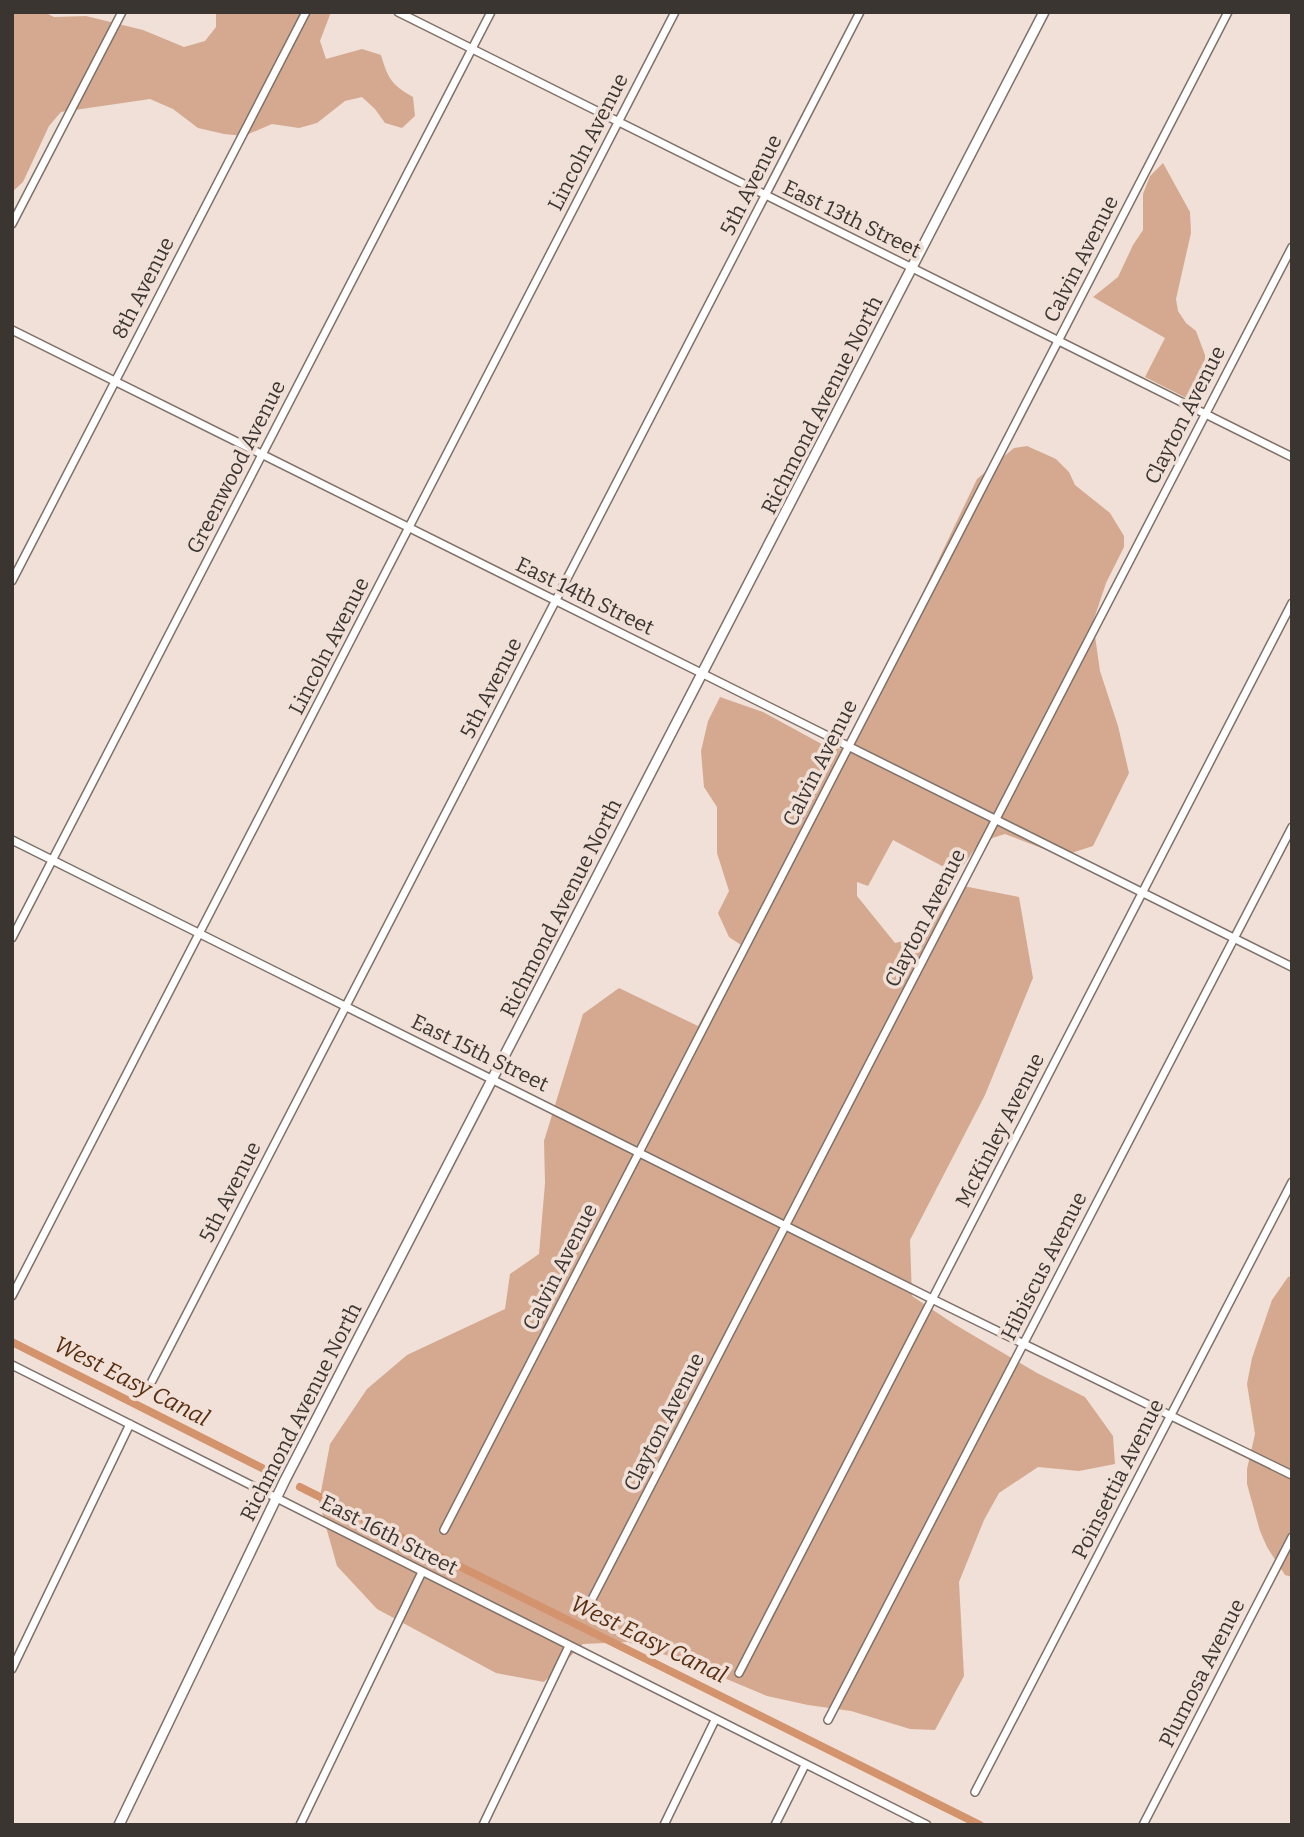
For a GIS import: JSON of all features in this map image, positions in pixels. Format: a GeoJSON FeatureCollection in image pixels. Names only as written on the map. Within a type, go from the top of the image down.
{"type":"FeatureCollection","features":[{"type":"Feature","properties":{"kind":"street"},"geometry":{"type":"LineString","coordinates":[[12,224],[122,12]]}},
{"type":"Feature","properties":{"kind":"street","name":"8th Avenue"},"geometry":{"type":"LineString","coordinates":[[12,581],[306,12]]}},
{"type":"Feature","properties":{"kind":"street","name":"East 13th Street"},"geometry":{"type":"LineString","coordinates":[[398,12],[1292,457]]}},
{"type":"Feature","properties":{"kind":"street","name":"Greenwood Avenue"},"geometry":{"type":"LineString","coordinates":[[12,938],[491,12]]}},
{"type":"Feature","properties":{"kind":"street","name":"Lincoln Avenue"},"geometry":{"type":"LineString","coordinates":[[12,1296],[675,12]]}},
{"type":"Feature","properties":{"kind":"street","name":"5th Avenue"},"geometry":{"type":"LineString","coordinates":[[152,1381],[860,12]]}},
{"type":"Feature","properties":{"kind":"street","name":"Richmond Avenue North"},"geometry":{"type":"LineString","coordinates":[[119,1825],[276,1498],[1044,12]]}},
{"type":"Feature","properties":{"kind":"street","name":"Calvin Avenue"},"geometry":{"type":"LineString","coordinates":[[444,1530],[1228,12]]}},
{"type":"Feature","properties":{"kind":"street","name":"Clayton Avenue"},"geometry":{"type":"LineString","coordinates":[[589,1605],[1292,247]]}},
{"type":"Feature","properties":{"kind":"street","name":"East 14th Street"},"geometry":{"type":"LineString","coordinates":[[12,330],[1292,967]]}},
{"type":"Feature","properties":{"kind":"street","name":"McKinley Avenue"},"geometry":{"type":"LineString","coordinates":[[739,1674],[1292,603]]}},
{"type":"Feature","properties":{"kind":"street","name":"Hibiscus Avenue"},"geometry":{"type":"LineString","coordinates":[[828,1720],[1292,827]]}},
{"type":"Feature","properties":{"kind":"street","name":"East 15th Street"},"geometry":{"type":"LineString","coordinates":[[12,840],[932,1299],[1292,1475]]}},
{"type":"Feature","properties":{"kind":"street","name":"Poinsettia Avenue"},"geometry":{"type":"LineString","coordinates":[[975,1792],[1292,1182]]}},
{"type":"Feature","properties":{"kind":"street","name":"East 16th Street"},"geometry":{"type":"LineString","coordinates":[[12,1365],[927,1825]]}},
{"type":"Feature","properties":{"kind":"street"},"geometry":{"type":"LineString","coordinates":[[12,1669],[130,1424]]}},
{"type":"Feature","properties":{"kind":"street","name":"Plumosa Avenue"},"geometry":{"type":"LineString","coordinates":[[1143,1825],[1292,1537]]}},
{"type":"Feature","properties":{"kind":"street"},"geometry":{"type":"LineString","coordinates":[[300,1825],[422,1572]]}},
{"type":"Feature","properties":{"kind":"street"},"geometry":{"type":"LineString","coordinates":[[483,1825],[569,1646]]}},
{"type":"Feature","properties":{"kind":"street"},"geometry":{"type":"LineString","coordinates":[[664,1825],[715,1720]]}},
{"type":"Feature","properties":{"kind":"street"},"geometry":{"type":"LineString","coordinates":[[775,1825],[805,1765]]}},
{"type":"Feature","properties":{"kind":"shaded area"},"geometry":{"type":"Polygon","coordinates":[[[12,12],[44,12],[54,17],[86,16],[143,30],[184,47],[205,41],[216,27],[216,12],[331,12],[320,41],[326,59],[362,49],[381,55],[392,80],[413,97],[415,116],[402,128],[385,123],[362,97],[345,101],[317,123],[299,128],[272,124],[244,136],[198,128],[173,109],[150,99],[61,112],[49,126],[23,182],[12,192],[12,12]]]}},
{"type":"Feature","properties":{"kind":"shaded area"},"geometry":{"type":"Polygon","coordinates":[[[1163,163],[1190,212],[1191,233],[1176,299],[1178,311],[1196,331],[1205,355],[1205,369],[1202,374],[1204,391],[1198,404],[1145,377],[1165,338],[1093,297],[1118,277],[1143,230],[1143,194],[1150,176],[1163,163]]]}},
{"type":"Feature","properties":{"kind":"shaded area"},"geometry":{"type":"Polygon","coordinates":[[[1027,446],[1056,459],[1069,472],[1075,485],[1110,513],[1124,536],[1124,547],[1106,583],[1093,622],[1100,671],[1118,726],[1129,773],[1093,846],[1062,856],[1005,834],[980,842],[957,874],[893,840],[868,886],[857,882],[857,896],[895,943],[924,936],[958,885],[1019,897],[1033,978],[985,1095],[910,1240],[912,1296],[1037,1373],[1085,1397],[1113,1436],[1115,1464],[1079,1471],[1038,1467],[999,1493],[984,1520],[959,1582],[964,1676],[935,1730],[910,1729],[851,1711],[767,1696],[686,1662],[628,1642],[583,1644],[544,1682],[496,1673],[377,1609],[337,1566],[319,1502],[330,1444],[367,1389],[407,1355],[505,1309],[510,1274],[539,1254],[545,1183],[544,1141],[583,1014],[619,988],[698,1026],[741,945],[729,937],[718,913],[729,891],[717,853],[717,807],[704,787],[701,751],[708,721],[720,697],[763,712],[829,748],[848,749],[977,479],[1014,448],[1027,446]]]}},
{"type":"Feature","properties":{"kind":"shaded area"},"geometry":{"type":"Polygon","coordinates":[[[1292,1276],[1292,1577],[1285,1575],[1267,1547],[1247,1484],[1247,1469],[1255,1434],[1247,1384],[1252,1358],[1272,1300],[1288,1277],[1292,1276]]]}},
{"type":"Feature","properties":{"kind":"waterway","name":"West Easy Canal"},"geometry":{"type":"LineString","coordinates":[[12,1342],[272,1473]]}},
{"type":"Feature","properties":{"kind":"waterway","name":"West Easy Canal"},"geometry":{"type":"LineString","coordinates":[[300,1487],[980,1825]]}}]}
